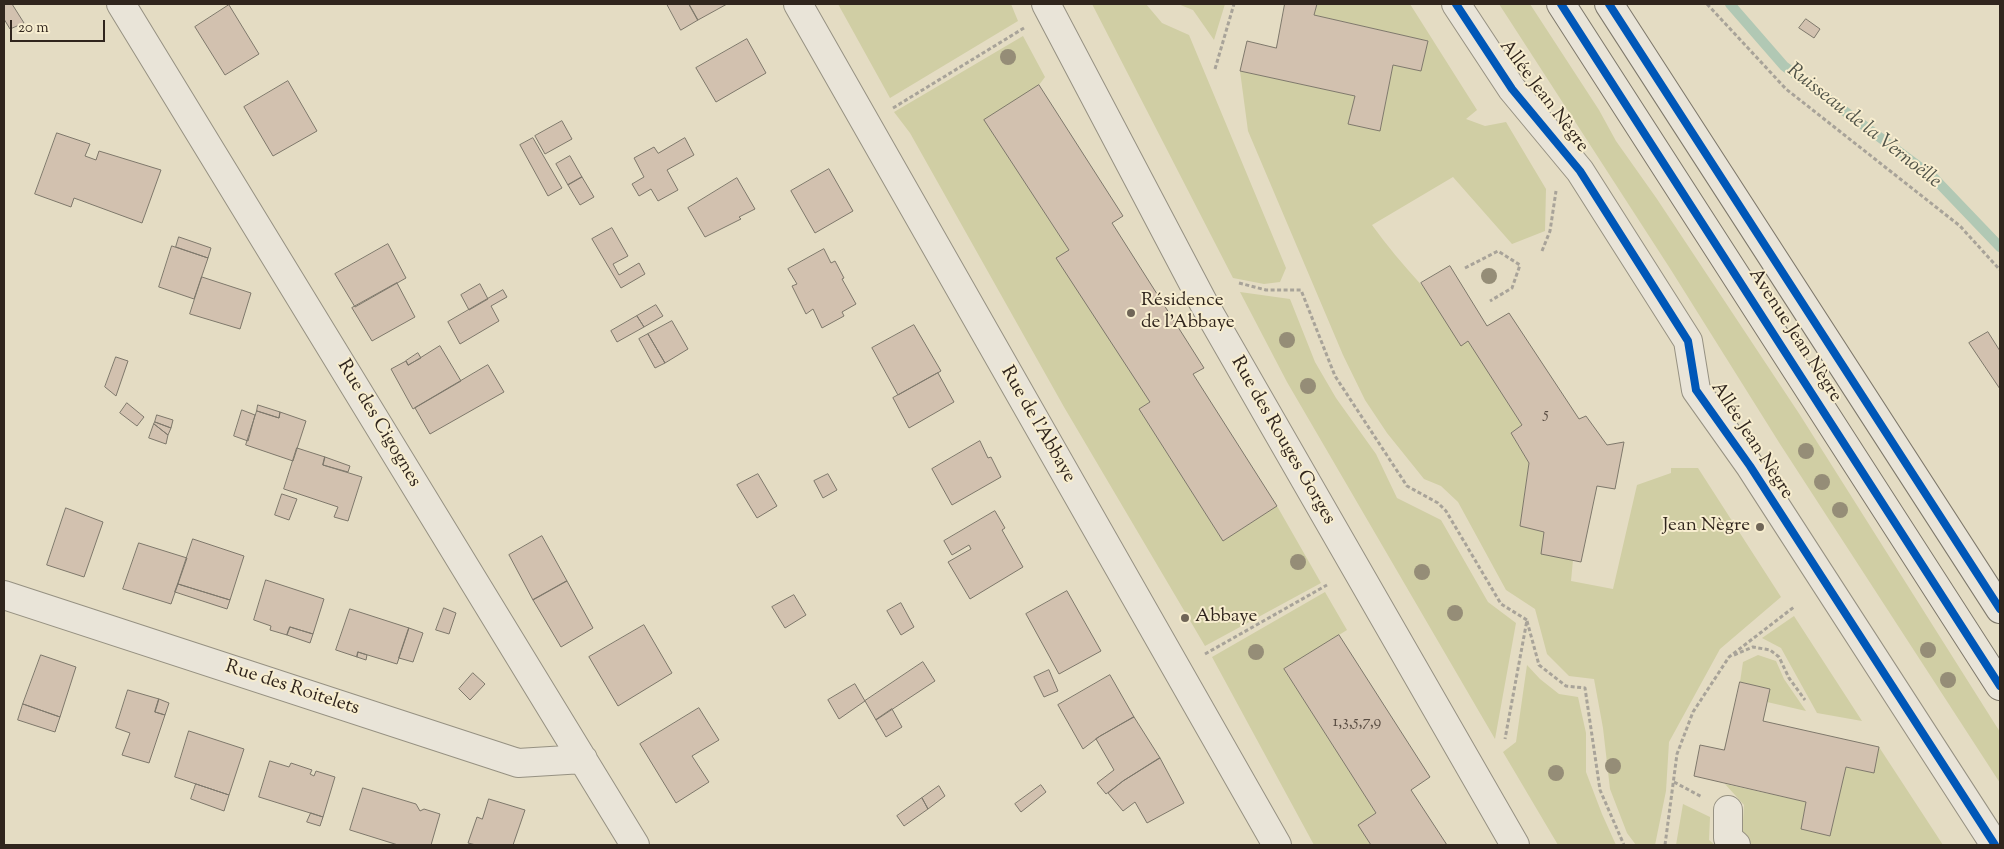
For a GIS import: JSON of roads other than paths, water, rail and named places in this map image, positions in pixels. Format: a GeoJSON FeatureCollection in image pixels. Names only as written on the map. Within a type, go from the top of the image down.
{"type":"FeatureCollection","features":[{"type":"Feature","properties":{"kind":"street","name":"Rue des Cigognes"},"geometry":{"type":"LineString","coordinates":[[121,4],[635,845]]}},
{"type":"Feature","properties":{"kind":"street","name":"Rue de l'Abbaye"},"geometry":{"type":"LineString","coordinates":[[798,4],[1277,845]]}},
{"type":"Feature","properties":{"kind":"street","name":"Rue des Rouges Gorges"},"geometry":{"type":"LineString","coordinates":[[1046,4],[1203,302],[1515,845]]}},
{"type":"Feature","properties":{"kind":"street","name":"Allée Jean Nègre"},"geometry":{"type":"LineString","coordinates":[[1456,4],[1512,89],[1580,171],[1688,341],[1696,390],[1755,474],[1994,845]]}},
{"type":"Feature","properties":{"kind":"street","name":"Avenue Jean Nègre"},"geometry":{"type":"LineString","coordinates":[[1560,4],[2000,686]]}},
{"type":"Feature","properties":{"kind":"street","name":"Avenue Jean Nègre"},"geometry":{"type":"LineString","coordinates":[[1609,4],[2000,609]]}},
{"type":"Feature","properties":{"kind":"street","name":"Rue des Roitelets"},"geometry":{"type":"LineString","coordinates":[[4,595],[518,763],[583,759]]}},
{"type":"Feature","properties":{"kind":"street"},"geometry":{"type":"LineString","coordinates":[[1728,810],[1728,838],[1736,845]]}},
{"type":"Feature","properties":{"kind":"waterway","name":"Ruisseau de la Vernoëlle"},"geometry":{"type":"LineString","coordinates":[[1730,4],[1784,66],[1933,177],[2000,247]]}},
{"type":"Feature","properties":{"kind":"place","name":"Résidence de l'Abbaye"},"geometry":{"type":"Point","coordinates":[1131,313]}},
{"type":"Feature","properties":{"kind":"place","name":"Jean Nègre"},"geometry":{"type":"Point","coordinates":[1760,527]}},
{"type":"Feature","properties":{"kind":"place","name":"Abbaye"},"geometry":{"type":"Point","coordinates":[1185,618]}}]}
